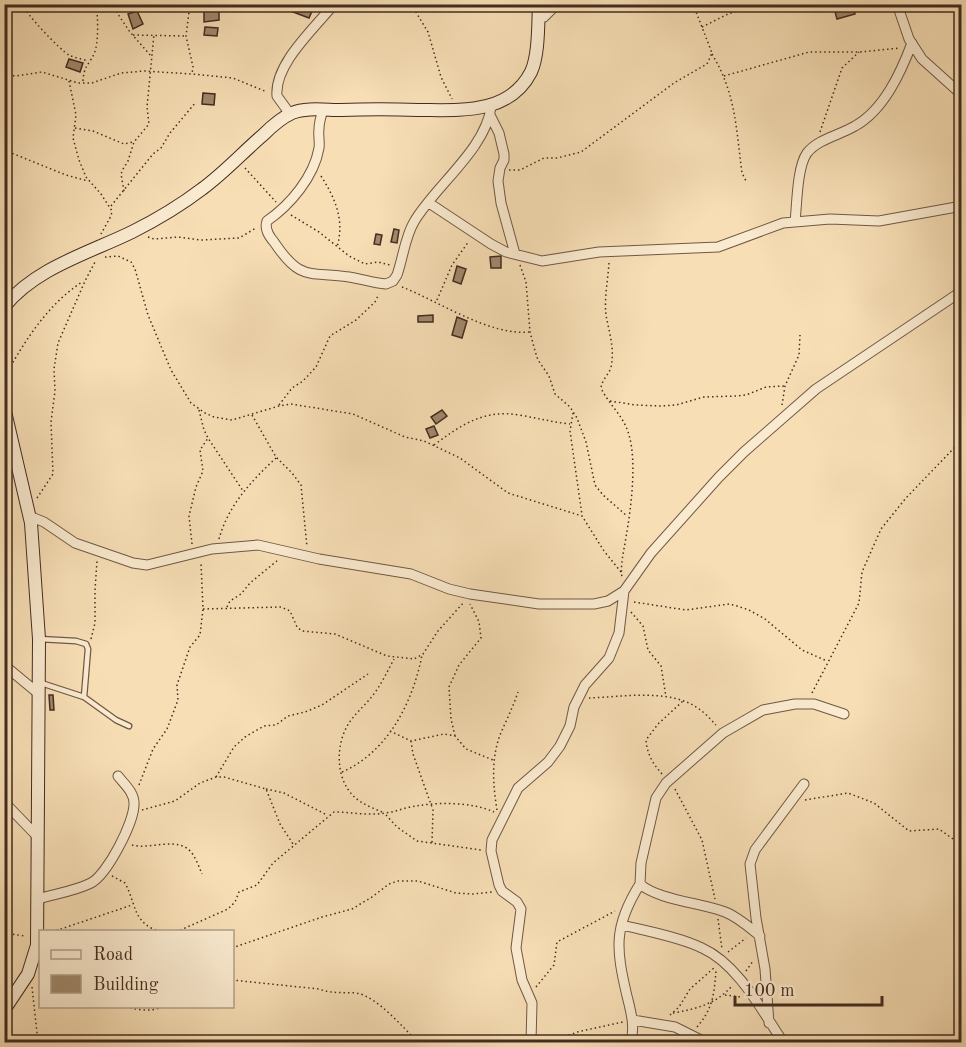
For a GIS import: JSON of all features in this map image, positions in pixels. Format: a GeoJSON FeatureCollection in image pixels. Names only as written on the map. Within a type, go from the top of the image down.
{"type":"FeatureCollection","features":[{"type":"Feature","properties":{"kind":"street"},"geometry":{"type":"LineString","coordinates":[[290,114],[277,96],[279,75],[289,58],[334,4]]}},
{"type":"Feature","properties":{"kind":"street"},"geometry":{"type":"LineString","coordinates":[[322,110],[319,148],[314,165],[284,208],[265,224],[270,237],[282,255],[304,273],[386,283],[395,279],[414,222],[473,146],[490,115],[491,108],[520,87],[531,71],[539,4]]}},
{"type":"Feature","properties":{"kind":"street"},"geometry":{"type":"LineString","coordinates":[[538,19],[544,17],[556,4]]}},
{"type":"Feature","properties":{"kind":"street"},"geometry":{"type":"LineString","coordinates":[[897,4],[911,45],[922,59],[962,95]]}},
{"type":"Feature","properties":{"kind":"street"},"geometry":{"type":"LineString","coordinates":[[795,222],[802,166],[806,155],[816,145],[859,125],[877,108],[904,64],[911,45]]}},
{"type":"Feature","properties":{"kind":"street"},"geometry":{"type":"LineString","coordinates":[[4,307],[12,297],[34,281],[91,250],[133,231],[201,190],[275,124],[290,114],[322,110],[458,111],[477,109],[497,103]]}},
{"type":"Feature","properties":{"kind":"street"},"geometry":{"type":"LineString","coordinates":[[490,115],[502,143],[504,160],[498,181],[501,202],[515,254]]}},
{"type":"Feature","properties":{"kind":"street"},"geometry":{"type":"LineString","coordinates":[[429,203],[491,244],[515,254],[542,261],[610,252],[718,247],[779,223],[830,219],[879,221],[962,206]]}},
{"type":"Feature","properties":{"kind":"street"},"geometry":{"type":"LineString","coordinates":[[31,516],[75,543],[127,562],[147,565],[216,548],[258,545],[411,574],[449,589],[470,594],[539,604],[594,604],[608,601],[624,591],[657,546],[744,452],[838,373],[962,291]]}},
{"type":"Feature","properties":{"kind":"street"},"geometry":{"type":"LineString","coordinates":[[4,407],[10,458],[31,516],[39,639],[37,936],[28,974],[4,1010]]}},
{"type":"Feature","properties":{"kind":"street"},"geometry":{"type":"LineString","coordinates":[[531,1042],[532,1003],[522,980],[516,948],[520,909],[499,885],[491,851],[493,835],[518,788],[548,762],[560,746],[570,726],[573,707],[585,685],[609,658],[619,633],[624,591]]}},
{"type":"Feature","properties":{"kind":"street"},"geometry":{"type":"LineString","coordinates":[[4,665],[39,688]]}},
{"type":"Feature","properties":{"kind":"street"},"geometry":{"type":"LineString","coordinates":[[631,1042],[633,1020],[618,942],[629,903],[640,884],[640,863],[656,798],[669,781],[723,732],[763,710],[806,703],[844,714]]}},
{"type":"Feature","properties":{"kind":"street"},"geometry":{"type":"LineString","coordinates":[[38,898],[92,882],[102,873],[123,840],[133,813],[133,797],[118,776]]}},
{"type":"Feature","properties":{"kind":"street"},"geometry":{"type":"LineString","coordinates":[[769,1023],[750,864],[755,850],[804,784]]}},
{"type":"Feature","properties":{"kind":"street"},"geometry":{"type":"LineString","coordinates":[[4,802],[36,835]]}},
{"type":"Feature","properties":{"kind":"street"},"geometry":{"type":"LineString","coordinates":[[640,884],[655,892],[733,916],[760,936]]}},
{"type":"Feature","properties":{"kind":"street"},"geometry":{"type":"LineString","coordinates":[[622,924],[701,947],[714,954],[739,978],[783,1042]]}},
{"type":"Feature","properties":{"kind":"street"},"geometry":{"type":"LineString","coordinates":[[633,1020],[675,1027],[705,1042]]}},
{"type":"Feature","properties":{"kind":"lane"},"geometry":{"type":"LineString","coordinates":[[39,639],[76,641],[86,644],[88,649],[84,697]]}},
{"type":"Feature","properties":{"kind":"lane"},"geometry":{"type":"LineString","coordinates":[[39,688],[84,697],[116,720],[129,726]]}},
{"type":"Feature","properties":{"kind":"path"},"geometry":{"type":"LineString","coordinates":[[22,4],[24,10],[59,47],[69,55],[88,61]]}},
{"type":"Feature","properties":{"kind":"path"},"geometry":{"type":"LineString","coordinates":[[83,83],[85,68],[96,46],[96,4]]}},
{"type":"Feature","properties":{"kind":"path"},"geometry":{"type":"LineString","coordinates":[[111,4],[132,35],[152,57]]}},
{"type":"Feature","properties":{"kind":"path"},"geometry":{"type":"LineString","coordinates":[[190,4],[186,36],[193,67],[192,74]]}},
{"type":"Feature","properties":{"kind":"path"},"geometry":{"type":"LineString","coordinates":[[411,4],[428,32],[441,77],[458,111]]}},
{"type":"Feature","properties":{"kind":"path"},"geometry":{"type":"LineString","coordinates":[[693,4],[734,103],[742,173],[747,183]]}},
{"type":"Feature","properties":{"kind":"path"},"geometry":{"type":"LineString","coordinates":[[702,27],[756,4]]}},
{"type":"Feature","properties":{"kind":"path"},"geometry":{"type":"LineString","coordinates":[[124,191],[122,174],[134,142],[149,124],[147,107],[154,34]]}},
{"type":"Feature","properties":{"kind":"path"},"geometry":{"type":"LineString","coordinates":[[132,35],[186,36]]}},
{"type":"Feature","properties":{"kind":"path"},"geometry":{"type":"LineString","coordinates":[[724,76],[809,52],[860,52],[911,45]]}},
{"type":"Feature","properties":{"kind":"path"},"geometry":{"type":"LineString","coordinates":[[816,145],[842,68],[850,58],[860,52]]}},
{"type":"Feature","properties":{"kind":"path"},"geometry":{"type":"LineString","coordinates":[[500,168],[520,170],[544,158],[557,158],[581,152],[674,83],[707,64],[712,53]]}},
{"type":"Feature","properties":{"kind":"path"},"geometry":{"type":"LineString","coordinates":[[4,75],[16,76],[42,72],[69,80],[92,83],[121,73],[192,74],[233,78],[277,96]]}},
{"type":"Feature","properties":{"kind":"path"},"geometry":{"type":"LineString","coordinates":[[69,80],[76,115],[73,138],[88,181]]}},
{"type":"Feature","properties":{"kind":"path"},"geometry":{"type":"LineString","coordinates":[[111,207],[196,102]]}},
{"type":"Feature","properties":{"kind":"path"},"geometry":{"type":"LineString","coordinates":[[75,128],[93,131],[124,144],[134,142]]}},
{"type":"Feature","properties":{"kind":"path"},"geometry":{"type":"LineString","coordinates":[[4,150],[66,175],[88,181],[96,187],[111,207],[111,216],[91,250]]}},
{"type":"Feature","properties":{"kind":"path"},"geometry":{"type":"LineString","coordinates":[[239,156],[249,174],[284,208],[319,232],[337,248],[365,264],[378,262],[400,267]]}},
{"type":"Feature","properties":{"kind":"path"},"geometry":{"type":"LineString","coordinates":[[314,165],[336,204],[341,225],[337,248]]}},
{"type":"Feature","properties":{"kind":"path"},"geometry":{"type":"LineString","coordinates":[[133,231],[154,238],[239,238],[265,224]]}},
{"type":"Feature","properties":{"kind":"path"},"geometry":{"type":"LineString","coordinates":[[437,302],[453,265],[475,233]]}},
{"type":"Feature","properties":{"kind":"path"},"geometry":{"type":"LineString","coordinates":[[610,252],[606,313],[612,337],[612,363],[611,369],[602,381],[601,388],[624,422],[629,436],[632,473],[621,572],[624,591]]}},
{"type":"Feature","properties":{"kind":"path"},"geometry":{"type":"LineString","coordinates":[[515,254],[526,282],[530,332],[538,360],[549,376],[555,394],[573,411],[586,442],[595,485],[603,495],[628,516]]}},
{"type":"Feature","properties":{"kind":"path"},"geometry":{"type":"LineString","coordinates":[[31,516],[36,501],[53,474],[51,423],[58,343],[98,257],[118,256],[131,262],[135,269],[148,315],[171,370],[186,396],[199,410],[214,417],[232,420],[291,404],[353,414],[405,437],[424,441],[470,464],[490,482],[508,493],[582,516]]}},
{"type":"Feature","properties":{"kind":"path"},"geometry":{"type":"LineString","coordinates":[[4,378],[24,344],[47,313],[72,289],[85,281]]}},
{"type":"Feature","properties":{"kind":"path"},"geometry":{"type":"LineString","coordinates":[[279,406],[292,388],[303,381],[316,367],[330,336],[356,320],[375,302],[386,283],[497,328],[511,332],[530,332]]}},
{"type":"Feature","properties":{"kind":"path"},"geometry":{"type":"LineString","coordinates":[[780,421],[785,386],[799,355],[800,335]]}},
{"type":"Feature","properties":{"kind":"path"},"geometry":{"type":"LineString","coordinates":[[609,400],[636,405],[676,405],[704,397],[746,395],[766,387],[785,386]]}},
{"type":"Feature","properties":{"kind":"path"},"geometry":{"type":"LineString","coordinates":[[199,410],[208,438],[243,491]]}},
{"type":"Feature","properties":{"kind":"path"},"geometry":{"type":"LineString","coordinates":[[573,411],[570,431],[582,516],[604,551],[621,572]]}},
{"type":"Feature","properties":{"kind":"path"},"geometry":{"type":"LineString","coordinates":[[252,414],[276,457],[301,484],[308,556]]}},
{"type":"Feature","properties":{"kind":"path"},"geometry":{"type":"LineString","coordinates":[[433,446],[459,426],[497,414],[511,414],[570,424]]}},
{"type":"Feature","properties":{"kind":"path"},"geometry":{"type":"LineString","coordinates":[[806,703],[859,603],[862,572],[881,529],[906,498],[956,446],[962,428]]}},
{"type":"Feature","properties":{"kind":"path"},"geometry":{"type":"LineString","coordinates":[[133,797],[149,764],[153,749],[167,729],[178,700],[177,685],[190,646],[200,635],[203,609],[189,516],[196,487],[203,471],[200,447],[208,438]]}},
{"type":"Feature","properties":{"kind":"path"},"geometry":{"type":"LineString","coordinates":[[216,548],[222,526],[243,491],[276,457]]}},
{"type":"Feature","properties":{"kind":"path"},"geometry":{"type":"LineString","coordinates":[[226,608],[230,600],[241,594],[286,550]]}},
{"type":"Feature","properties":{"kind":"path"},"geometry":{"type":"LineString","coordinates":[[88,649],[95,623],[98,551]]}},
{"type":"Feature","properties":{"kind":"path"},"geometry":{"type":"LineString","coordinates":[[341,772],[363,762],[384,741],[413,690],[423,654],[438,631],[467,598],[479,622],[482,635],[480,642],[459,665],[449,687],[451,719],[455,736],[466,749],[494,760]]}},
{"type":"Feature","properties":{"kind":"path"},"geometry":{"type":"LineString","coordinates":[[623,602],[686,610],[729,604],[737,606],[765,619],[802,650],[828,661]]}},
{"type":"Feature","properties":{"kind":"path"},"geometry":{"type":"LineString","coordinates":[[623,602],[643,626],[648,650],[663,672],[666,698]]}},
{"type":"Feature","properties":{"kind":"path"},"geometry":{"type":"LineString","coordinates":[[203,609],[281,608],[290,611],[297,627],[302,631],[334,634],[395,658],[414,659],[423,654]]}},
{"type":"Feature","properties":{"kind":"path"},"geometry":{"type":"LineString","coordinates":[[395,658],[377,691],[344,732],[340,747],[341,772],[350,792],[360,802],[385,813],[397,827],[417,841],[491,851]]}},
{"type":"Feature","properties":{"kind":"path"},"geometry":{"type":"LineString","coordinates":[[216,777],[234,747],[245,737],[264,726],[276,725],[288,716],[322,705],[368,674]]}},
{"type":"Feature","properties":{"kind":"path"},"geometry":{"type":"LineString","coordinates":[[181,930],[228,909],[235,902],[239,892],[257,885],[273,863],[334,812],[385,813],[431,804],[479,807],[498,814],[494,789],[494,760],[499,736],[518,692]]}},
{"type":"Feature","properties":{"kind":"path"},"geometry":{"type":"LineString","coordinates":[[578,698],[666,698],[683,701],[703,712],[723,732]]}},
{"type":"Feature","properties":{"kind":"path"},"geometry":{"type":"LineString","coordinates":[[683,701],[658,724],[646,740],[647,750],[657,768],[681,798],[702,840],[710,869],[724,956],[745,939],[752,929]]}},
{"type":"Feature","properties":{"kind":"path"},"geometry":{"type":"LineString","coordinates":[[390,731],[411,741],[444,734],[455,736]]}},
{"type":"Feature","properties":{"kind":"path"},"geometry":{"type":"LineString","coordinates":[[411,741],[413,754],[431,804],[434,824],[432,844]]}},
{"type":"Feature","properties":{"kind":"path"},"geometry":{"type":"LineString","coordinates":[[133,813],[175,801],[200,783],[216,777],[224,777],[284,793],[327,816]]}},
{"type":"Feature","properties":{"kind":"path"},"geometry":{"type":"LineString","coordinates":[[266,789],[280,824],[294,845]]}},
{"type":"Feature","properties":{"kind":"path"},"geometry":{"type":"LineString","coordinates":[[791,799],[804,800],[848,793],[874,803],[909,831],[939,829],[962,841]]}},
{"type":"Feature","properties":{"kind":"path"},"geometry":{"type":"LineString","coordinates":[[123,840],[134,846],[142,847],[175,844],[185,847],[191,853],[202,874]]}},
{"type":"Feature","properties":{"kind":"path"},"geometry":{"type":"LineString","coordinates":[[102,873],[125,883],[137,916],[144,923],[158,930]]}},
{"type":"Feature","properties":{"kind":"path"},"geometry":{"type":"LineString","coordinates":[[234,947],[352,909],[389,884],[398,881],[418,881],[456,893],[502,891]]}},
{"type":"Feature","properties":{"kind":"path"},"geometry":{"type":"LineString","coordinates":[[532,1003],[534,989],[554,965],[558,942],[629,903]]}},
{"type":"Feature","properties":{"kind":"path"},"geometry":{"type":"LineString","coordinates":[[58,930],[132,904]]}},
{"type":"Feature","properties":{"kind":"path"},"geometry":{"type":"LineString","coordinates":[[4,927],[11,935]]}},
{"type":"Feature","properties":{"kind":"path"},"geometry":{"type":"LineString","coordinates":[[4,933],[37,936]]}},
{"type":"Feature","properties":{"kind":"path"},"geometry":{"type":"LineString","coordinates":[[672,1014],[712,1003],[724,994],[762,950]]}},
{"type":"Feature","properties":{"kind":"path"},"geometry":{"type":"LineString","coordinates":[[661,1024],[679,1007],[690,989],[717,965],[712,1003],[707,1015],[691,1034]]}},
{"type":"Feature","properties":{"kind":"path"},"geometry":{"type":"LineString","coordinates":[[28,974],[35,1002],[38,1042]]}},
{"type":"Feature","properties":{"kind":"path"},"geometry":{"type":"LineString","coordinates":[[234,980],[319,989],[328,993],[359,994],[384,1009],[418,1042]]}},
{"type":"Feature","properties":{"kind":"path"},"geometry":{"type":"LineString","coordinates":[[724,994],[756,1003]]}},
{"type":"Feature","properties":{"kind":"path"},"geometry":{"type":"LineString","coordinates":[[130,1008],[157,1010],[160,1008]]}},
{"type":"Feature","properties":{"kind":"path"},"geometry":{"type":"LineString","coordinates":[[552,1042],[577,1032],[633,1020]]}},
{"type":"Feature","properties":{"kind":"building"},"geometry":{"type":"Polygon","coordinates":[[[291,4],[315,4],[309,18],[288,10],[291,4]]]}},
{"type":"Feature","properties":{"kind":"building"},"geometry":{"type":"Polygon","coordinates":[[[833,4],[841,4],[843,10],[854,7],[855,14],[837,19],[833,4]]]}},
{"type":"Feature","properties":{"kind":"building"},"geometry":{"type":"Polygon","coordinates":[[[219,7],[219,20],[204,22],[204,8],[219,7]]]}},
{"type":"Feature","properties":{"kind":"building"},"geometry":{"type":"Polygon","coordinates":[[[137,11],[143,24],[133,29],[128,14],[137,11]]]}},
{"type":"Feature","properties":{"kind":"building"},"geometry":{"type":"Polygon","coordinates":[[[205,27],[218,28],[217,36],[204,35],[205,27]]]}},
{"type":"Feature","properties":{"kind":"building"},"geometry":{"type":"Polygon","coordinates":[[[69,59],[83,63],[80,72],[66,67],[69,59]]]}},
{"type":"Feature","properties":{"kind":"building"},"geometry":{"type":"Polygon","coordinates":[[[203,93],[215,94],[214,105],[202,104],[203,93]]]}},
{"type":"Feature","properties":{"kind":"building"},"geometry":{"type":"Polygon","coordinates":[[[394,229],[399,230],[397,243],[391,242],[394,229]]]}},
{"type":"Feature","properties":{"kind":"building"},"geometry":{"type":"Polygon","coordinates":[[[376,234],[382,235],[380,245],[374,244],[376,234]]]}},
{"type":"Feature","properties":{"kind":"building"},"geometry":{"type":"Polygon","coordinates":[[[501,256],[501,268],[491,268],[490,257],[501,256]]]}},
{"type":"Feature","properties":{"kind":"building"},"geometry":{"type":"Polygon","coordinates":[[[457,266],[466,269],[461,284],[453,281],[457,266]]]}},
{"type":"Feature","properties":{"kind":"building"},"geometry":{"type":"Polygon","coordinates":[[[433,315],[433,322],[418,322],[418,316],[433,315]]]}},
{"type":"Feature","properties":{"kind":"building"},"geometry":{"type":"Polygon","coordinates":[[[457,317],[467,321],[462,338],[452,335],[457,317]]]}},
{"type":"Feature","properties":{"kind":"building"},"geometry":{"type":"Polygon","coordinates":[[[442,410],[447,416],[436,424],[431,417],[442,410]]]}},
{"type":"Feature","properties":{"kind":"building"},"geometry":{"type":"Polygon","coordinates":[[[434,426],[438,435],[430,438],[426,429],[434,426]]]}},
{"type":"Feature","properties":{"kind":"building"},"geometry":{"type":"Polygon","coordinates":[[[49,695],[53,695],[54,710],[50,710],[49,695]]]}}]}
